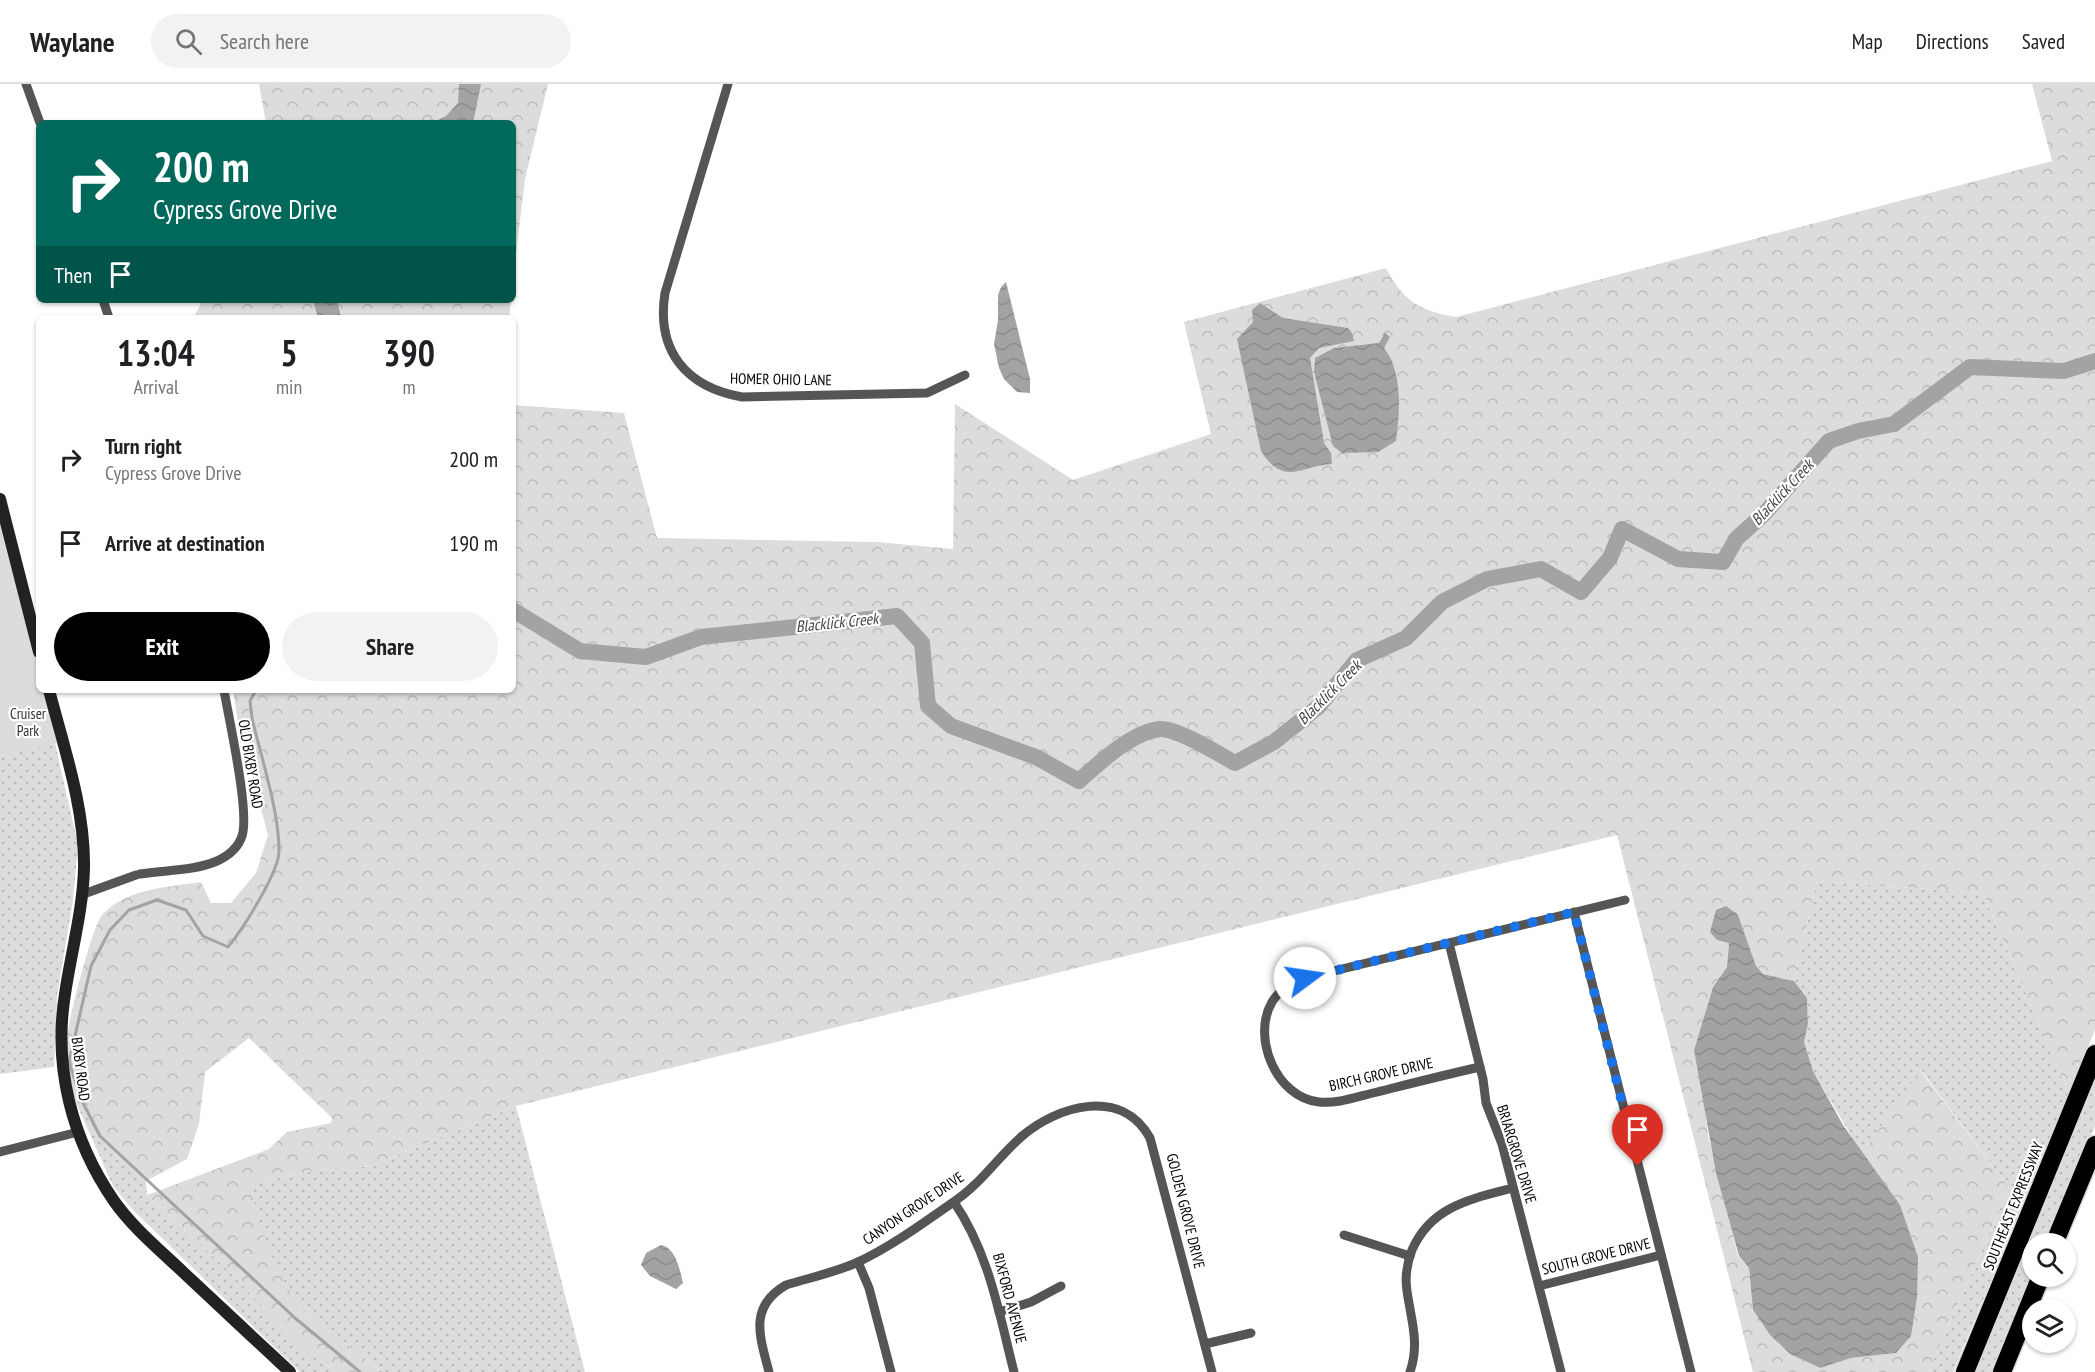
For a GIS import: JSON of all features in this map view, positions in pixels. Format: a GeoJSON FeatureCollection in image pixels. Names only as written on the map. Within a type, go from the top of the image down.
{"type":"FeatureCollection","features":[{"type":"Feature","properties":{"kind":"highway","name":"SOUTHEAST EXPRESSWAY"},"geometry":{"type":"LineString","coordinates":[[1965,1372],[2095,1054]]}},
{"type":"Feature","properties":{"kind":"highway"},"geometry":{"type":"LineString","coordinates":[[2059,1233],[2095,1145]]}},
{"type":"Feature","properties":{"kind":"highway"},"geometry":{"type":"LineString","coordinates":[[2002,1372],[2037,1287]]}},
{"type":"Feature","properties":{"kind":"street"},"geometry":{"type":"LineString","coordinates":[[26,84],[39,120]]}},
{"type":"Feature","properties":{"kind":"street","name":"HOMER OHIO LANE"},"geometry":{"type":"LineString","coordinates":[[728,84],[664,300],[665,336],[670,350],[682,366],[711,388],[742,397],[927,393],[965,375]]}},
{"type":"Feature","properties":{"kind":"street"},"geometry":{"type":"LineString","coordinates":[[0,499],[36,640]]}},
{"type":"Feature","properties":{"kind":"street","name":"BIXBY ROAD"},"geometry":{"type":"LineString","coordinates":[[50,693],[81,823],[84,868],[64,996],[61,1034],[66,1090],[78,1132],[91,1162],[116,1203],[153,1243],[290,1372]]}},
{"type":"Feature","properties":{"kind":"street","name":"OLD BIXBY ROAD"},"geometry":{"type":"LineString","coordinates":[[81,895],[138,874],[207,865],[218,861],[237,846],[242,836],[244,813],[224,693]]}},
{"type":"Feature","properties":{"kind":"street","name":"BIRCH GROVE DRIVE"},"geometry":{"type":"LineString","coordinates":[[1480,1067],[1335,1102],[1309,1101],[1286,1087],[1277,1076],[1265,1027],[1267,1014],[1273,1001],[1292,983],[1625,900]]}},
{"type":"Feature","properties":{"kind":"street"},"geometry":{"type":"LineString","coordinates":[[1574,912],[1690,1372]]}},
{"type":"Feature","properties":{"kind":"street","name":"BRIARGROVE DRIVE"},"geometry":{"type":"LineString","coordinates":[[1449,943],[1480,1067],[1486,1103],[1502,1144],[1561,1372]]}},
{"type":"Feature","properties":{"kind":"street","name":"GOLDEN GROVE DRIVE"},"geometry":{"type":"LineString","coordinates":[[1081,1107],[1103,1106],[1122,1110],[1140,1123],[1150,1138],[1212,1372]]}},
{"type":"Feature","properties":{"kind":"street","name":"CANYON GROVE DRIVE"},"geometry":{"type":"LineString","coordinates":[[769,1372],[760,1338],[759,1318],[767,1301],[777,1291],[786,1285],[858,1262],[954,1202],[984,1177],[1030,1130],[1059,1114],[1081,1107]]}},
{"type":"Feature","properties":{"kind":"street"},"geometry":{"type":"LineString","coordinates":[[0,1152],[78,1132]]}},
{"type":"Feature","properties":{"kind":"street"},"geometry":{"type":"LineString","coordinates":[[1410,1372],[1416,1342],[1406,1288],[1410,1256],[1427,1226],[1446,1209],[1468,1199],[1513,1188]]}},
{"type":"Feature","properties":{"kind":"street","name":"BIXFORD AVENUE"},"geometry":{"type":"LineString","coordinates":[[954,1202],[981,1248],[1014,1372]]}},
{"type":"Feature","properties":{"kind":"street"},"geometry":{"type":"LineString","coordinates":[[1344,1235],[1410,1256]]}},
{"type":"Feature","properties":{"kind":"street","name":"SOUTH GROVE DRIVE"},"geometry":{"type":"LineString","coordinates":[[1539,1286],[1661,1255]]}},
{"type":"Feature","properties":{"kind":"street"},"geometry":{"type":"LineString","coordinates":[[858,1262],[873,1298],[891,1372]]}},
{"type":"Feature","properties":{"kind":"street"},"geometry":{"type":"LineString","coordinates":[[999,1312],[1031,1302],[1061,1286]]}},
{"type":"Feature","properties":{"kind":"street"},"geometry":{"type":"LineString","coordinates":[[1205,1344],[1251,1332]]}},
{"type":"Feature","properties":{"kind":"green space"},"geometry":{"type":"Polygon","coordinates":[[[259,84],[548,84],[525,179],[516,253],[516,120],[265,120],[259,84]]]}},
{"type":"Feature","properties":{"kind":"green space"},"geometry":{"type":"Polygon","coordinates":[[[2032,84],[2095,84],[2095,1030],[2069,1094],[1983,893],[1817,881],[1794,981],[1763,974],[1756,966],[1738,915],[1729,942],[1727,967],[1713,987],[1694,1050],[1702,1083],[1708,1135],[1738,1256],[1749,1268],[1753,1310],[1770,1335],[1790,1354],[1820,1368],[1851,1358],[1896,1353],[1906,1229],[1900,1205],[1862,1154],[1920,1070],[2009,1188],[1928,1372],[1753,1372],[1617,835],[516,1106],[371,1166],[319,1170],[252,1183],[257,1221],[280,1275],[303,1311],[383,1372],[337,1372],[303,1349],[228,1270],[147,1195],[269,1149],[287,1132],[331,1123],[332,1118],[249,1038],[205,1072],[199,1124],[187,1159],[146,1181],[99,1132],[75,1098],[66,1068],[67,1036],[93,934],[103,914],[113,905],[136,894],[162,887],[201,882],[211,903],[231,903],[256,873],[268,835],[238,722],[233,693],[516,693],[516,405],[624,413],[657,538],[876,542],[953,549],[955,404],[1073,480],[1211,434],[1184,322],[1386,268],[1399,289],[1414,303],[1443,315],[1456,317],[2052,161],[2032,84]]]}},
{"type":"Feature","properties":{"kind":"green space"},"geometry":{"type":"Polygon","coordinates":[[[201,303],[511,303],[509,315],[195,315],[201,303]]]}},
{"type":"Feature","properties":{"kind":"green space","name":"Cruiser Park"},"geometry":{"type":"Polygon","coordinates":[[[0,499],[36,640],[36,693],[50,693],[62,742],[0,756],[0,499]]]}},
{"type":"Feature","properties":{"kind":"green space"},"geometry":{"type":"Polygon","coordinates":[[[55,743],[78,845],[73,900],[57,996],[54,1067],[0,1074],[0,756],[55,743]]]}},
{"type":"Feature","properties":{"kind":"green space"},"geometry":{"type":"Polygon","coordinates":[[[1817,881],[1983,893],[2069,1094],[1953,1372],[1928,1372],[2009,1188],[1921,1070],[1862,1154],[1813,1071],[1804,1042],[1808,1024],[1807,998],[1794,981],[1817,881]]]}},
{"type":"Feature","properties":{"kind":"green space"},"geometry":{"type":"Polygon","coordinates":[[[2095,1071],[2095,1126],[2051,1233],[2029,1233],[2095,1071]]]}},
{"type":"Feature","properties":{"kind":"green space"},"geometry":{"type":"Polygon","coordinates":[[[74,1098],[146,1181],[147,1195],[228,1270],[303,1349],[337,1372],[300,1372],[133,1210],[113,1186],[74,1098]]]}},
{"type":"Feature","properties":{"kind":"green space"},"geometry":{"type":"Polygon","coordinates":[[[516,1106],[585,1372],[383,1372],[303,1311],[280,1275],[256,1221],[252,1183],[319,1170],[371,1166],[516,1106]]]}},
{"type":"Feature","properties":{"kind":"green space"},"geometry":{"type":"Polygon","coordinates":[[[2022,1250],[2022,1287],[2028,1287],[1994,1372],[1972,1372],[2022,1250]]]}},
{"type":"Feature","properties":{"kind":"water"},"geometry":{"type":"Polygon","coordinates":[[[459,84],[481,84],[474,120],[438,120],[446,116],[458,103],[459,84]]]}},
{"type":"Feature","properties":{"kind":"water"},"geometry":{"type":"Polygon","coordinates":[[[1006,282],[1030,379],[1030,393],[1017,392],[1004,379],[999,368],[994,344],[998,320],[998,295],[1006,282]]]}},
{"type":"Feature","properties":{"kind":"water"},"geometry":{"type":"Polygon","coordinates":[[[314,303],[338,303],[340,315],[317,315],[314,303]]]}},
{"type":"Feature","properties":{"kind":"water"},"geometry":{"type":"Polygon","coordinates":[[[1260,303],[1283,318],[1348,328],[1352,333],[1354,341],[1319,348],[1310,358],[1324,443],[1331,453],[1332,464],[1286,472],[1269,462],[1261,451],[1237,339],[1253,322],[1252,310],[1260,303]]]}},
{"type":"Feature","properties":{"kind":"water"},"geometry":{"type":"Polygon","coordinates":[[[1385,333],[1390,337],[1384,348],[1394,369],[1399,393],[1396,441],[1378,452],[1342,453],[1333,446],[1314,372],[1315,358],[1334,348],[1379,343],[1385,333]]]}},
{"type":"Feature","properties":{"kind":"water"},"geometry":{"type":"Polygon","coordinates":[[[1726,906],[1738,915],[1756,966],[1763,974],[1794,981],[1807,998],[1808,1024],[1804,1042],[1813,1071],[1843,1125],[1900,1205],[1918,1257],[1917,1297],[1911,1336],[1896,1353],[1851,1358],[1820,1368],[1790,1354],[1770,1335],[1753,1310],[1749,1268],[1739,1256],[1716,1173],[1694,1050],[1713,987],[1727,967],[1729,943],[1717,940],[1710,932],[1716,910],[1726,906]]]}},
{"type":"Feature","properties":{"kind":"water"},"geometry":{"type":"Polygon","coordinates":[[[661,1245],[670,1250],[679,1266],[683,1283],[676,1289],[650,1276],[641,1265],[646,1253],[661,1245]]]}},
{"type":"Feature","properties":{"kind":"waterway","name":"Blacklick Creek"},"geometry":{"type":"LineString","coordinates":[[516,612],[580,651],[646,657],[701,637],[897,616],[922,643],[928,706],[951,726],[1036,757],[1079,781],[1127,742],[1149,731],[1160,729],[1187,737],[1235,763],[1274,742],[1318,707],[1357,660],[1406,638],[1442,602],[1487,579],[1541,569],[1581,592],[1610,558],[1622,529],[1678,559],[1723,562],[1737,538],[1764,514],[1829,441],[1858,431],[1894,424],[1970,367],[2064,371],[2095,361]]}},
{"type":"Feature","properties":{"kind":"waterway"},"geometry":{"type":"LineString","coordinates":[[254,693],[250,701],[252,718],[273,801],[279,850],[278,860],[267,885],[251,914],[228,947],[203,936],[186,910],[157,900],[129,910],[110,930],[91,966],[69,1062],[81,1099],[100,1136],[295,1318],[360,1372]]}},
{"type":"Feature","properties":{"kind":"route"},"geometry":{"type":"LineString","coordinates":[[1305,978],[1574,912],[1638,1166]]}}]}
